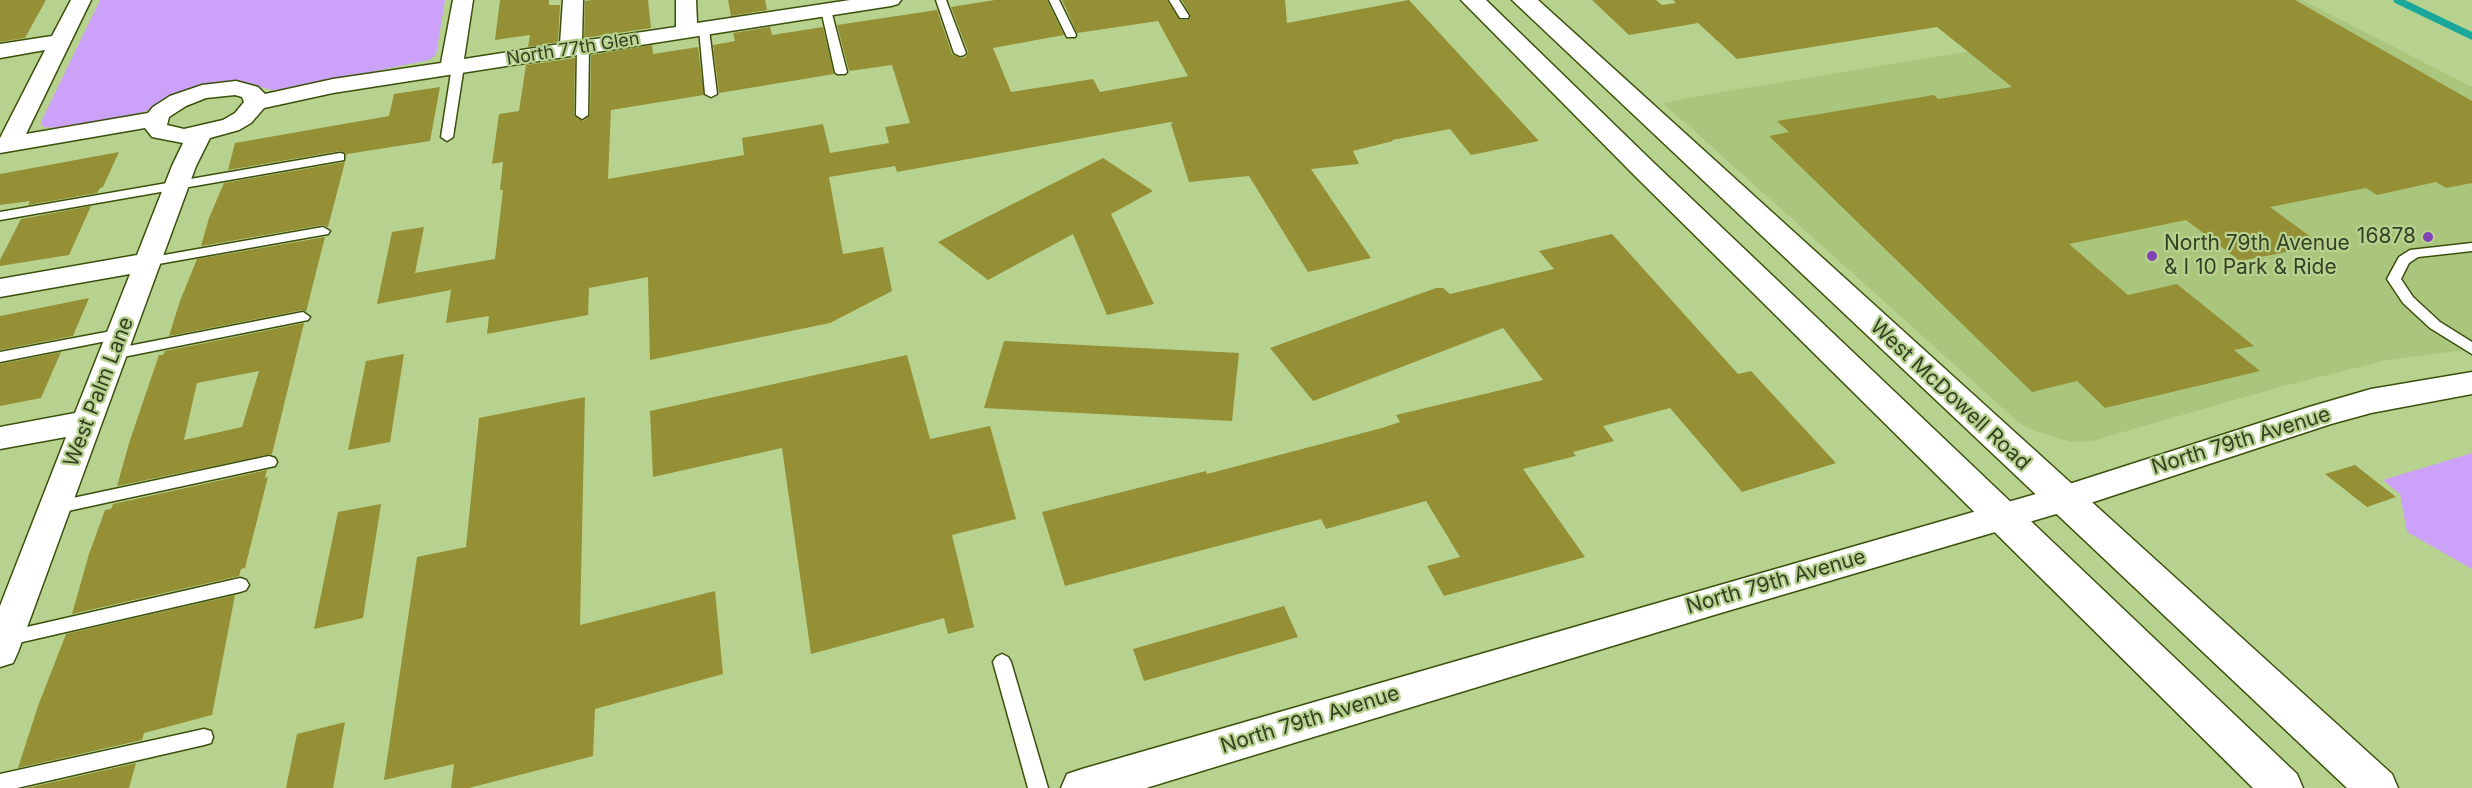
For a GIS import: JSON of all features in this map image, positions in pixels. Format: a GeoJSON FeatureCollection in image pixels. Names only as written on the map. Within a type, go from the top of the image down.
{"type":"FeatureCollection","features":[{"type":"Feature","properties":{"kind":"main road"},"geometry":{"type":"LineString","coordinates":[[1473,0],[2282,788]]}},
{"type":"Feature","properties":{"kind":"main road","name":"West McDowell Road"},"geometry":{"type":"LineString","coordinates":[[1524,0],[2377,788]]}},
{"type":"Feature","properties":{"kind":"main road"},"geometry":{"type":"LineString","coordinates":[[1502,28],[1548,49],[1609,103],[1630,118],[1663,128]]}},
{"type":"Feature","properties":{"kind":"main road","name":"North 79th Avenue"},"geometry":{"type":"LineString","coordinates":[[1082,788],[2063,499],[2321,415],[2371,401],[2472,383]]}},
{"type":"Feature","properties":{"kind":"street"},"geometry":{"type":"LineString","coordinates":[[5,145],[81,0]]}},
{"type":"Feature","properties":{"kind":"street"},"geometry":{"type":"LineString","coordinates":[[455,67],[463,0]]}},
{"type":"Feature","properties":{"kind":"street"},"geometry":{"type":"LineString","coordinates":[[573,0],[577,49]]}},
{"type":"Feature","properties":{"kind":"street"},"geometry":{"type":"LineString","coordinates":[[686,0],[696,30]]}},
{"type":"Feature","properties":{"kind":"street","name":"North 77th Glen"},"geometry":{"type":"LineString","coordinates":[[256,103],[333,86],[696,30],[786,8],[826,10],[891,0]]}},
{"type":"Feature","properties":{"kind":"street"},"geometry":{"type":"LineString","coordinates":[[0,51],[61,41]]}},
{"type":"Feature","properties":{"kind":"street"},"geometry":{"type":"LineString","coordinates":[[214,89],[243,89],[255,96],[256,103],[243,118],[216,130],[200,134],[170,135],[160,132],[155,126],[156,119],[161,112],[178,101],[214,89]]}},
{"type":"Feature","properties":{"kind":"street"},"geometry":{"type":"LineString","coordinates":[[5,145],[156,119]]}},
{"type":"Feature","properties":{"kind":"street","name":"West Palm Lane"},"geometry":{"type":"LineString","coordinates":[[3,645],[147,262],[200,134]]}},
{"type":"Feature","properties":{"kind":"street"},"geometry":{"type":"LineString","coordinates":[[0,288],[147,262]]}},
{"type":"Feature","properties":{"kind":"street"},"geometry":{"type":"LineString","coordinates":[[0,438],[87,422]]}},
{"type":"Feature","properties":{"kind":"lane"},"geometry":{"type":"LineString","coordinates":[[941,0],[960,53]]}},
{"type":"Feature","properties":{"kind":"lane"},"geometry":{"type":"LineString","coordinates":[[1054,0],[1071,35]]}},
{"type":"Feature","properties":{"kind":"lane"},"geometry":{"type":"LineString","coordinates":[[1174,0],[1184,16]]}},
{"type":"Feature","properties":{"kind":"lane"},"geometry":{"type":"LineString","coordinates":[[826,10],[841,72]]}},
{"type":"Feature","properties":{"kind":"lane"},"geometry":{"type":"LineString","coordinates":[[696,30],[711,94]]}},
{"type":"Feature","properties":{"kind":"lane"},"geometry":{"type":"LineString","coordinates":[[577,49],[582,115]]}},
{"type":"Feature","properties":{"kind":"lane"},"geometry":{"type":"LineString","coordinates":[[447,137],[455,67]]}},
{"type":"Feature","properties":{"kind":"lane"},"geometry":{"type":"LineString","coordinates":[[0,216],[340,157]]}},
{"type":"Feature","properties":{"kind":"lane"},"geometry":{"type":"LineString","coordinates":[[147,262],[323,231]]}},
{"type":"Feature","properties":{"kind":"lane"},"geometry":{"type":"LineString","coordinates":[[2472,247],[2415,253],[2404,260],[2394,279],[2408,300],[2435,325],[2472,349]]}},
{"type":"Feature","properties":{"kind":"lane"},"geometry":{"type":"LineString","coordinates":[[0,357],[117,344],[303,317]]}},
{"type":"Feature","properties":{"kind":"lane"},"geometry":{"type":"LineString","coordinates":[[54,508],[269,462]]}},
{"type":"Feature","properties":{"kind":"lane"},"geometry":{"type":"LineString","coordinates":[[3,645],[240,585]]}},
{"type":"Feature","properties":{"kind":"lane"},"geometry":{"type":"LineString","coordinates":[[1002,662],[1038,788]]}},
{"type":"Feature","properties":{"kind":"lane"},"geometry":{"type":"LineString","coordinates":[[0,783],[204,737]]}},
{"type":"Feature","properties":{"kind":"shaded area"},"geometry":{"type":"Polygon","coordinates":[[[100,0],[445,0],[436,55],[429,60],[287,89],[272,90],[250,84],[233,83],[163,101],[146,111],[133,115],[58,128],[43,127],[41,122],[100,0]]]}},
{"type":"Feature","properties":{"kind":"shaded area","name":"North 79th Avenue & I 10 Park & Ride"},"geometry":{"type":"Polygon","coordinates":[[[2281,0],[2302,0],[2472,87],[2472,349],[2387,360],[2280,387],[2092,441],[2071,442],[2034,431],[2017,421],[1663,103],[1709,94],[2281,0]]]}},
{"type":"Feature","properties":{"kind":"shaded area"},"geometry":{"type":"Polygon","coordinates":[[[2472,453],[2472,569],[2407,532],[2400,494],[2383,480],[2472,453]]]}},
{"type":"Feature","properties":{"kind":"building"},"geometry":{"type":"Polygon","coordinates":[[[0,0],[46,0],[25,38],[0,42],[0,0]]]}},
{"type":"Feature","properties":{"kind":"building"},"geometry":{"type":"Polygon","coordinates":[[[500,0],[549,0],[549,5],[560,5],[558,42],[528,47],[530,35],[495,40],[500,0]]]}},
{"type":"Feature","properties":{"kind":"building"},"geometry":{"type":"Polygon","coordinates":[[[648,0],[651,28],[584,38],[585,1],[648,0]]]}},
{"type":"Feature","properties":{"kind":"building"},"geometry":{"type":"Polygon","coordinates":[[[728,0],[765,0],[767,10],[731,16],[728,0]]]}},
{"type":"Feature","properties":{"kind":"building"},"geometry":{"type":"Polygon","coordinates":[[[995,0],[1047,0],[1064,35],[993,48],[1011,92],[1093,79],[1100,92],[1188,76],[1158,21],[1077,33],[1062,0],[1167,0],[1180,20],[1188,20],[1191,17],[1182,0],[1285,0],[1287,23],[1409,0],[1539,141],[1471,155],[1450,129],[1392,140],[1353,151],[1359,164],[1311,169],[1371,258],[1308,272],[1249,176],[1189,182],[1171,122],[897,172],[895,166],[829,177],[843,254],[883,247],[892,291],[830,323],[650,360],[648,277],[589,288],[588,315],[487,334],[489,316],[446,323],[451,290],[377,304],[392,232],[424,227],[415,273],[495,259],[503,190],[500,190],[503,162],[492,164],[499,114],[519,111],[526,65],[575,58],[574,115],[583,121],[590,115],[591,55],[652,45],[653,54],[698,47],[704,95],[611,110],[608,179],[744,155],[742,138],[823,124],[830,153],[889,143],[885,127],[910,123],[892,65],[849,71],[837,25],[937,10],[952,54],[961,58],[966,57],[968,52],[951,7],[995,0]]]}},
{"type":"Feature","properties":{"kind":"building","name":"North 79th Avenue & I 10 Park & Ride"},"geometry":{"type":"Polygon","coordinates":[[[1592,0],[1656,0],[1662,5],[1676,3],[1673,0],[2295,0],[2472,101],[2472,183],[2446,188],[2436,182],[2377,195],[2366,188],[2270,207],[2322,245],[2240,261],[2186,220],[2069,244],[2128,295],[2177,284],[2254,346],[2234,350],[2260,371],[2105,408],[2077,381],[2032,392],[1769,136],[1789,132],[1777,121],[1934,95],[1938,99],[2012,87],[1937,27],[1737,59],[1698,23],[1629,35],[1592,0]]]}},
{"type":"Feature","properties":{"kind":"building"},"geometry":{"type":"Polygon","coordinates":[[[770,27],[772,35],[823,27],[834,74],[719,93],[713,45],[735,41],[733,33],[770,27]]]}},
{"type":"Feature","properties":{"kind":"building"},"geometry":{"type":"Polygon","coordinates":[[[440,87],[430,141],[347,154],[346,158],[346,153],[340,151],[228,170],[235,143],[389,116],[394,94],[440,87]]]}},
{"type":"Feature","properties":{"kind":"building"},"geometry":{"type":"Polygon","coordinates":[[[119,152],[103,187],[97,193],[28,205],[30,201],[0,205],[0,174],[119,152]]]}},
{"type":"Feature","properties":{"kind":"building"},"geometry":{"type":"Polygon","coordinates":[[[1103,158],[1153,191],[1111,214],[1154,304],[1107,315],[1073,234],[988,280],[938,242],[1103,158]]]}},
{"type":"Feature","properties":{"kind":"building"},"geometry":{"type":"Polygon","coordinates":[[[345,162],[328,227],[323,225],[201,246],[209,218],[224,183],[345,162]]]}},
{"type":"Feature","properties":{"kind":"building"},"geometry":{"type":"Polygon","coordinates":[[[91,206],[69,255],[0,266],[0,260],[21,219],[91,206]]]}},
{"type":"Feature","properties":{"kind":"building"},"geometry":{"type":"Polygon","coordinates":[[[1612,234],[1738,374],[1751,371],[1836,463],[1742,492],[1670,408],[1603,426],[1614,441],[1573,452],[1576,456],[1523,469],[1585,557],[1444,596],[1427,566],[1460,557],[1426,501],[1326,529],[1321,519],[1065,586],[1042,512],[1206,471],[1207,474],[1382,428],[1400,422],[1396,415],[1543,380],[1503,328],[1313,401],[1270,348],[1436,288],[1443,288],[1450,294],[1554,269],[1539,251],[1612,234]]]}},
{"type":"Feature","properties":{"kind":"building"},"geometry":{"type":"Polygon","coordinates":[[[325,237],[306,312],[303,310],[169,336],[197,259],[325,237]]]}},
{"type":"Feature","properties":{"kind":"building"},"geometry":{"type":"Polygon","coordinates":[[[89,298],[73,336],[0,350],[0,316],[89,298]]]}},
{"type":"Feature","properties":{"kind":"building"},"geometry":{"type":"Polygon","coordinates":[[[304,323],[272,454],[117,486],[159,355],[163,355],[165,351],[304,323]],[[259,371],[197,383],[184,440],[242,427],[259,371]]]}},
{"type":"Feature","properties":{"kind":"building"},"geometry":{"type":"Polygon","coordinates":[[[1004,341],[1239,353],[1232,421],[984,408],[1004,341]]]}},
{"type":"Feature","properties":{"kind":"building"},"geometry":{"type":"Polygon","coordinates":[[[61,352],[41,398],[0,406],[0,364],[61,352]]]}},
{"type":"Feature","properties":{"kind":"building"},"geometry":{"type":"Polygon","coordinates":[[[404,354],[390,442],[348,450],[366,361],[404,354]]]}},
{"type":"Feature","properties":{"kind":"building"},"geometry":{"type":"Polygon","coordinates":[[[907,355],[930,439],[990,426],[1016,519],[952,535],[974,627],[948,634],[944,618],[811,654],[782,448],[653,477],[650,411],[907,355]]]}},
{"type":"Feature","properties":{"kind":"building"},"geometry":{"type":"Polygon","coordinates":[[[585,397],[580,625],[715,591],[723,674],[595,709],[593,756],[469,788],[451,788],[454,764],[384,780],[417,557],[466,547],[479,418],[585,397]]]}},
{"type":"Feature","properties":{"kind":"building"},"geometry":{"type":"Polygon","coordinates":[[[2355,465],[2396,497],[2367,507],[2325,474],[2355,465]]]}},
{"type":"Feature","properties":{"kind":"building"},"geometry":{"type":"Polygon","coordinates":[[[267,470],[265,478],[268,477],[245,568],[241,569],[239,576],[72,614],[89,554],[105,510],[111,509],[113,504],[267,470]]]}},
{"type":"Feature","properties":{"kind":"building"},"geometry":{"type":"Polygon","coordinates":[[[381,504],[363,618],[314,629],[338,512],[381,504]]]}},
{"type":"Feature","properties":{"kind":"building"},"geometry":{"type":"Polygon","coordinates":[[[235,595],[212,715],[144,733],[142,740],[18,768],[38,706],[66,634],[235,595]]]}},
{"type":"Feature","properties":{"kind":"building"},"geometry":{"type":"Polygon","coordinates":[[[1284,606],[1298,637],[1144,681],[1133,649],[1284,606]]]}},
{"type":"Feature","properties":{"kind":"building"},"geometry":{"type":"Polygon","coordinates":[[[345,722],[333,788],[286,788],[297,734],[345,722]]]}},
{"type":"Feature","properties":{"kind":"building"},"geometry":{"type":"Polygon","coordinates":[[[136,763],[129,788],[27,788],[136,763]]]}},
{"type":"Feature","properties":{"kind":"waterway"},"geometry":{"type":"LineString","coordinates":[[2397,0],[2472,36]]}},
{"type":"Feature","properties":{"kind":"place","name":"16878"},"geometry":{"type":"Point","coordinates":[2428,237]}},
{"type":"Feature","properties":{"kind":"place","name":"North 79th Avenue & I 10 Park & Ride"},"geometry":{"type":"Point","coordinates":[2152,256]}}]}
